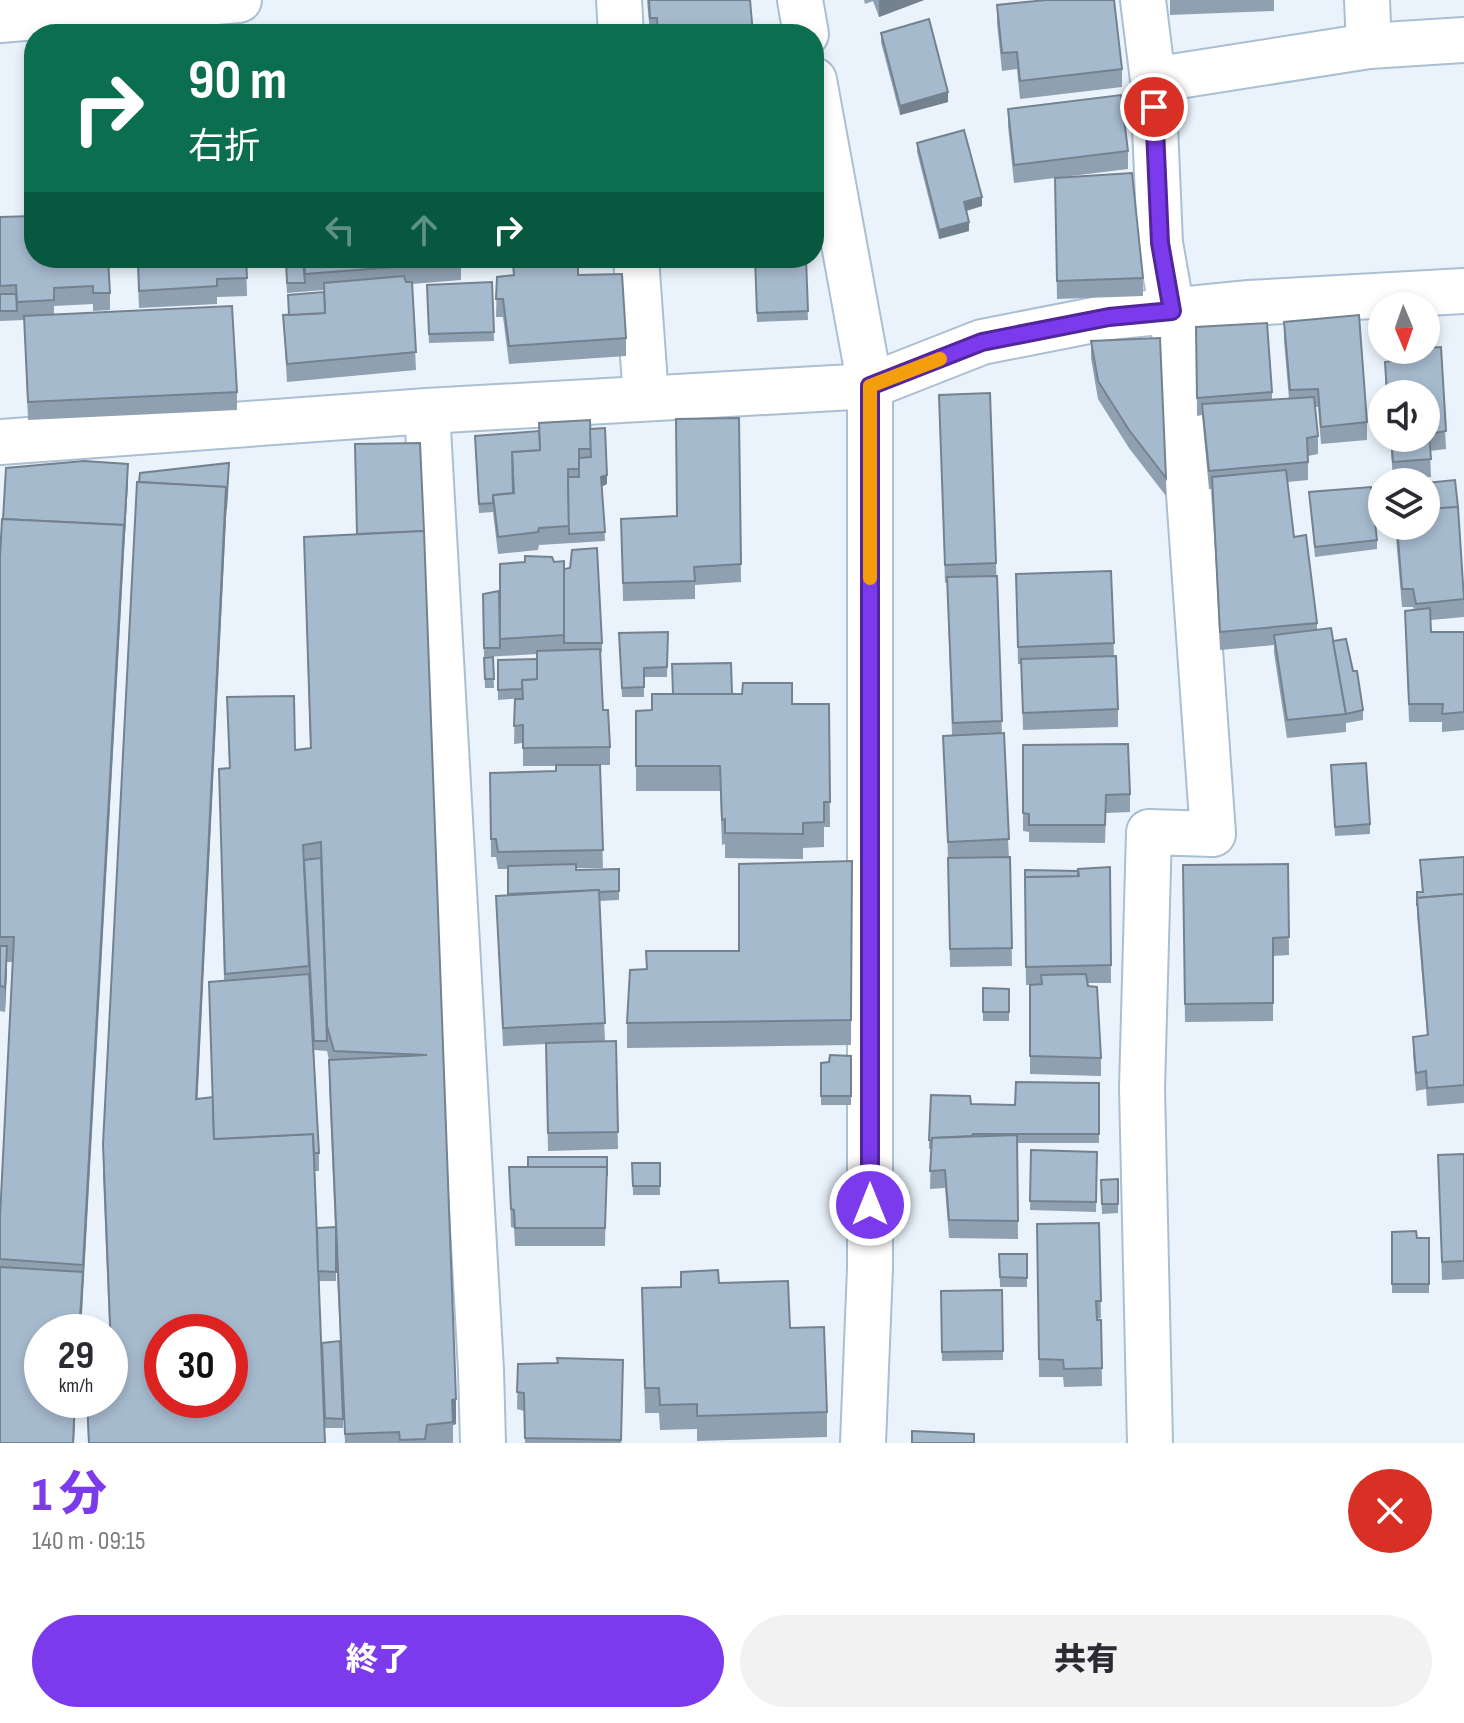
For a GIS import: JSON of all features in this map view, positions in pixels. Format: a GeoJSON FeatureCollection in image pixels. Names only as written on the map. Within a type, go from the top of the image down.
{"type":"FeatureCollection","features":[{"type":"Feature","properties":{"kind":"street"},"geometry":{"type":"LineString","coordinates":[[0,20],[239,0]]}},
{"type":"Feature","properties":{"kind":"street"},"geometry":{"type":"LineString","coordinates":[[619,0],[620,24]]}},
{"type":"Feature","properties":{"kind":"street"},"geometry":{"type":"LineString","coordinates":[[800,0],[804,24]]}},
{"type":"Feature","properties":{"kind":"street"},"geometry":{"type":"LineString","coordinates":[[1143,0],[1153,80],[1160,243],[1172,311],[1186,452],[1213,834],[1149,832],[1142,1088],[1150,1443]]}},
{"type":"Feature","properties":{"kind":"street"},"geometry":{"type":"LineString","coordinates":[[1367,0],[1369,46]]}},
{"type":"Feature","properties":{"kind":"street"},"geometry":{"type":"LineString","coordinates":[[1153,80],[1369,46],[1464,40]]}},
{"type":"Feature","properties":{"kind":"street"},"geometry":{"type":"LineString","coordinates":[[824,135],[870,386],[870,1268],[863,1443]]}},
{"type":"Feature","properties":{"kind":"street"},"geometry":{"type":"LineString","coordinates":[[637,268],[646,398]]}},
{"type":"Feature","properties":{"kind":"street"},"geometry":{"type":"LineString","coordinates":[[0,442],[427,411],[870,386],[982,342],[1109,317],[1249,303],[1464,291]]}},
{"type":"Feature","properties":{"kind":"street"},"geometry":{"type":"LineString","coordinates":[[427,411],[483,1443]]}},
{"type":"Feature","properties":{"kind":"building"},"geometry":{"type":"Polygon","coordinates":[[[649,0],[750,0],[752,24],[657,24],[657,18],[650,18],[649,0]]]}},
{"type":"Feature","properties":{"kind":"building"},"geometry":{"type":"Polygon","coordinates":[[[1046,0],[1114,0],[1122,69],[1020,81],[1017,52],[1002,53],[997,5],[1046,0]]]}},
{"type":"Feature","properties":{"kind":"building"},"geometry":{"type":"Polygon","coordinates":[[[929,19],[948,92],[900,106],[881,33],[929,19]]]}},
{"type":"Feature","properties":{"kind":"building"},"geometry":{"type":"Polygon","coordinates":[[[1121,95],[1128,151],[1014,165],[1008,109],[1121,95]]]}},
{"type":"Feature","properties":{"kind":"building"},"geometry":{"type":"Polygon","coordinates":[[[964,130],[982,197],[964,202],[969,222],[939,230],[917,143],[964,130]]]}},
{"type":"Feature","properties":{"kind":"building"},"geometry":{"type":"Polygon","coordinates":[[[1132,173],[1143,278],[1057,281],[1055,178],[1132,173]]]}},
{"type":"Feature","properties":{"kind":"building"},"geometry":{"type":"Polygon","coordinates":[[[24,216],[24,268],[109,268],[110,293],[93,293],[93,286],[54,288],[54,300],[17,302],[16,285],[0,286],[0,217],[24,216]]]}},
{"type":"Feature","properties":{"kind":"building"},"geometry":{"type":"Polygon","coordinates":[[[138,268],[246,268],[247,278],[217,279],[217,286],[139,291],[138,268]]]}},
{"type":"Feature","properties":{"kind":"building"},"geometry":{"type":"Polygon","coordinates":[[[286,268],[304,268],[305,283],[287,283],[286,268]]]}},
{"type":"Feature","properties":{"kind":"building"},"geometry":{"type":"Polygon","coordinates":[[[305,268],[383,268],[305,274],[305,268]]]}},
{"type":"Feature","properties":{"kind":"building"},"geometry":{"type":"Polygon","coordinates":[[[513,268],[578,268],[578,275],[622,274],[626,338],[509,346],[503,299],[496,299],[497,277],[514,275],[513,268]]]}},
{"type":"Feature","properties":{"kind":"building"},"geometry":{"type":"Polygon","coordinates":[[[755,268],[806,268],[808,311],[757,313],[755,268]]]}},
{"type":"Feature","properties":{"kind":"building"},"geometry":{"type":"Polygon","coordinates":[[[404,276],[406,282],[412,282],[416,352],[287,364],[283,315],[325,313],[324,283],[404,276]]]}},
{"type":"Feature","properties":{"kind":"building"},"geometry":{"type":"Polygon","coordinates":[[[492,282],[494,332],[429,334],[427,285],[492,282]]]}},
{"type":"Feature","properties":{"kind":"building"},"geometry":{"type":"Polygon","coordinates":[[[324,292],[325,313],[289,315],[288,295],[324,292]]]}},
{"type":"Feature","properties":{"kind":"building"},"geometry":{"type":"Polygon","coordinates":[[[0,294],[16,294],[17,311],[0,311],[0,294]]]}},
{"type":"Feature","properties":{"kind":"building"},"geometry":{"type":"Polygon","coordinates":[[[232,306],[237,392],[28,402],[24,316],[232,306]]]}},
{"type":"Feature","properties":{"kind":"building"},"geometry":{"type":"Polygon","coordinates":[[[1359,315],[1367,422],[1321,427],[1318,389],[1290,390],[1284,322],[1359,315]]]}},
{"type":"Feature","properties":{"kind":"building"},"geometry":{"type":"Polygon","coordinates":[[[1267,323],[1272,392],[1197,398],[1196,327],[1267,323]]]}},
{"type":"Feature","properties":{"kind":"building"},"geometry":{"type":"Polygon","coordinates":[[[1160,338],[1166,478],[1129,430],[1098,381],[1091,341],[1160,338]]]}},
{"type":"Feature","properties":{"kind":"building"},"geometry":{"type":"Polygon","coordinates":[[[1440,347],[1446,431],[1440,432],[1440,380],[1386,380],[1385,364],[1440,364],[1440,347]]]}},
{"type":"Feature","properties":{"kind":"building"},"geometry":{"type":"Polygon","coordinates":[[[990,393],[996,563],[945,565],[939,395],[990,393]]]}},
{"type":"Feature","properties":{"kind":"building"},"geometry":{"type":"Polygon","coordinates":[[[1314,397],[1318,436],[1307,438],[1308,462],[1209,471],[1202,404],[1314,397]]]}},
{"type":"Feature","properties":{"kind":"building"},"geometry":{"type":"Polygon","coordinates":[[[739,418],[741,564],[694,567],[695,581],[623,583],[621,519],[677,516],[676,419],[739,418]]]}},
{"type":"Feature","properties":{"kind":"building"},"geometry":{"type":"Polygon","coordinates":[[[590,420],[591,449],[579,449],[579,469],[568,469],[569,526],[539,528],[538,532],[498,537],[493,495],[514,493],[512,452],[540,450],[539,423],[590,420]]]}},
{"type":"Feature","properties":{"kind":"building"},"geometry":{"type":"Polygon","coordinates":[[[605,428],[607,475],[601,477],[605,532],[569,534],[568,477],[579,477],[579,458],[591,457],[590,429],[605,428]]]}},
{"type":"Feature","properties":{"kind":"building"},"geometry":{"type":"Polygon","coordinates":[[[539,431],[540,450],[512,452],[513,493],[493,495],[493,503],[479,504],[475,436],[539,431]]]}},
{"type":"Feature","properties":{"kind":"building"},"geometry":{"type":"Polygon","coordinates":[[[420,443],[424,531],[357,534],[355,444],[420,443]]]}},
{"type":"Feature","properties":{"kind":"building"},"geometry":{"type":"Polygon","coordinates":[[[1392,452],[1430,452],[1431,459],[1393,462],[1392,452]]]}},
{"type":"Feature","properties":{"kind":"building"},"geometry":{"type":"Polygon","coordinates":[[[84,461],[128,464],[124,533],[124,525],[3,519],[6,468],[84,461]]]}},
{"type":"Feature","properties":{"kind":"building"},"geometry":{"type":"Polygon","coordinates":[[[229,463],[226,509],[226,487],[139,482],[140,473],[229,463]]]}},
{"type":"Feature","properties":{"kind":"building"},"geometry":{"type":"Polygon","coordinates":[[[1286,470],[1294,537],[1306,535],[1317,623],[1220,632],[1212,477],[1286,470]]]}},
{"type":"Feature","properties":{"kind":"building"},"geometry":{"type":"Polygon","coordinates":[[[1455,480],[1458,507],[1440,508],[1440,482],[1455,480]]]}},
{"type":"Feature","properties":{"kind":"building"},"geometry":{"type":"Polygon","coordinates":[[[137,482],[226,487],[196,1099],[213,1097],[214,1139],[313,1134],[325,1443],[89,1443],[88,1418],[128,1418],[128,1314],[110,1314],[103,1144],[137,482]]]}},
{"type":"Feature","properties":{"kind":"building"},"geometry":{"type":"Polygon","coordinates":[[[1368,487],[1368,540],[1377,540],[1315,547],[1309,492],[1368,487]]]}},
{"type":"Feature","properties":{"kind":"building"},"geometry":{"type":"Polygon","coordinates":[[[1458,507],[1464,599],[1416,604],[1413,589],[1402,589],[1398,540],[1440,540],[1440,508],[1458,507]]]}},
{"type":"Feature","properties":{"kind":"building"},"geometry":{"type":"Polygon","coordinates":[[[2,519],[124,525],[83,1265],[0,1259],[14,937],[0,937],[2,519]]]}},
{"type":"Feature","properties":{"kind":"building"},"geometry":{"type":"Polygon","coordinates":[[[424,531],[456,1399],[452,1400],[453,1422],[427,1425],[425,1439],[400,1440],[399,1432],[345,1434],[329,1060],[427,1055],[334,1051],[327,1026],[321,842],[303,845],[309,966],[225,974],[219,769],[230,768],[227,697],[294,696],[295,750],[311,748],[304,537],[424,531]]]}},
{"type":"Feature","properties":{"kind":"building"},"geometry":{"type":"Polygon","coordinates":[[[597,548],[602,643],[564,643],[564,569],[570,568],[572,550],[597,548]]]}},
{"type":"Feature","properties":{"kind":"building"},"geometry":{"type":"Polygon","coordinates":[[[525,556],[552,557],[554,562],[564,561],[564,635],[500,639],[500,564],[525,562],[525,556]]]}},
{"type":"Feature","properties":{"kind":"building"},"geometry":{"type":"Polygon","coordinates":[[[1111,571],[1114,643],[1018,647],[1016,574],[1111,571]]]}},
{"type":"Feature","properties":{"kind":"building"},"geometry":{"type":"Polygon","coordinates":[[[997,576],[1002,721],[953,723],[947,577],[997,576]]]}},
{"type":"Feature","properties":{"kind":"building"},"geometry":{"type":"Polygon","coordinates":[[[499,591],[500,648],[484,648],[483,594],[499,591]]]}},
{"type":"Feature","properties":{"kind":"building"},"geometry":{"type":"Polygon","coordinates":[[[1430,608],[1431,632],[1464,632],[1464,712],[1442,714],[1443,704],[1409,704],[1405,611],[1430,608]]]}},
{"type":"Feature","properties":{"kind":"building"},"geometry":{"type":"Polygon","coordinates":[[[1331,628],[1346,714],[1287,720],[1274,635],[1331,628]]]}},
{"type":"Feature","properties":{"kind":"building"},"geometry":{"type":"Polygon","coordinates":[[[668,632],[667,667],[644,668],[644,687],[622,688],[619,633],[668,632]]]}},
{"type":"Feature","properties":{"kind":"building"},"geometry":{"type":"Polygon","coordinates":[[[1346,639],[1353,671],[1357,671],[1363,710],[1346,714],[1333,641],[1346,639]]]}},
{"type":"Feature","properties":{"kind":"building"},"geometry":{"type":"Polygon","coordinates":[[[600,649],[603,710],[608,710],[610,747],[523,748],[523,725],[514,726],[515,699],[523,699],[522,680],[537,679],[537,651],[600,649]]]}},
{"type":"Feature","properties":{"kind":"building"},"geometry":{"type":"Polygon","coordinates":[[[1116,656],[1118,709],[1023,713],[1021,659],[1116,656]]]}},
{"type":"Feature","properties":{"kind":"building"},"geometry":{"type":"Polygon","coordinates":[[[493,657],[494,679],[485,679],[484,658],[493,657]]]}},
{"type":"Feature","properties":{"kind":"building"},"geometry":{"type":"Polygon","coordinates":[[[537,659],[537,679],[522,680],[522,689],[498,690],[498,660],[537,659]]]}},
{"type":"Feature","properties":{"kind":"building"},"geometry":{"type":"Polygon","coordinates":[[[731,663],[732,694],[673,694],[672,664],[731,663]]]}},
{"type":"Feature","properties":{"kind":"building"},"geometry":{"type":"Polygon","coordinates":[[[743,683],[792,683],[792,704],[829,704],[830,802],[824,802],[824,822],[803,823],[803,834],[725,833],[720,766],[636,766],[636,711],[652,710],[652,694],[742,694],[743,683]]]}},
{"type":"Feature","properties":{"kind":"building"},"geometry":{"type":"Polygon","coordinates":[[[1004,733],[1009,839],[948,842],[943,736],[1004,733]]]}},
{"type":"Feature","properties":{"kind":"building"},"geometry":{"type":"Polygon","coordinates":[[[1128,744],[1130,794],[1106,795],[1105,825],[1029,825],[1029,814],[1023,813],[1023,745],[1128,744]]]}},
{"type":"Feature","properties":{"kind":"building"},"geometry":{"type":"Polygon","coordinates":[[[1366,763],[1370,824],[1335,827],[1331,765],[1366,763]]]}},
{"type":"Feature","properties":{"kind":"building"},"geometry":{"type":"Polygon","coordinates":[[[556,765],[600,765],[603,850],[498,852],[496,839],[491,839],[490,773],[556,771],[556,765]]]}},
{"type":"Feature","properties":{"kind":"building"},"geometry":{"type":"Polygon","coordinates":[[[1010,857],[1012,948],[950,949],[948,858],[1010,857]]]}},
{"type":"Feature","properties":{"kind":"building"},"geometry":{"type":"Polygon","coordinates":[[[1464,857],[1464,894],[1417,898],[1417,892],[1423,892],[1420,860],[1464,857]]]}},
{"type":"Feature","properties":{"kind":"building"},"geometry":{"type":"Polygon","coordinates":[[[321,858],[327,1041],[314,1041],[304,860],[321,858]]]}},
{"type":"Feature","properties":{"kind":"building"},"geometry":{"type":"Polygon","coordinates":[[[852,861],[851,1020],[627,1023],[630,970],[647,969],[646,951],[739,951],[739,864],[852,861]]]}},
{"type":"Feature","properties":{"kind":"building"},"geometry":{"type":"Polygon","coordinates":[[[576,864],[576,870],[619,869],[619,891],[508,894],[508,866],[576,864]]]}},
{"type":"Feature","properties":{"kind":"building"},"geometry":{"type":"Polygon","coordinates":[[[1288,864],[1289,937],[1273,938],[1273,1003],[1185,1004],[1183,865],[1288,864]]]}},
{"type":"Feature","properties":{"kind":"building"},"geometry":{"type":"Polygon","coordinates":[[[1110,867],[1111,965],[1026,967],[1025,877],[1079,876],[1078,869],[1110,867]]]}},
{"type":"Feature","properties":{"kind":"building"},"geometry":{"type":"Polygon","coordinates":[[[1025,870],[1078,871],[1078,876],[1025,877],[1025,870]]]}},
{"type":"Feature","properties":{"kind":"building"},"geometry":{"type":"Polygon","coordinates":[[[599,890],[605,1023],[503,1028],[496,896],[599,890]]]}},
{"type":"Feature","properties":{"kind":"building"},"geometry":{"type":"Polygon","coordinates":[[[1464,894],[1464,1085],[1427,1088],[1426,1071],[1416,1073],[1413,1037],[1428,1035],[1417,898],[1464,894]]]}},
{"type":"Feature","properties":{"kind":"building"},"geometry":{"type":"Polygon","coordinates":[[[0,946],[7,946],[5,987],[0,986],[0,946]]]}},
{"type":"Feature","properties":{"kind":"building"},"geometry":{"type":"Polygon","coordinates":[[[309,974],[319,1153],[314,1153],[313,1134],[214,1139],[209,982],[309,974]]]}},
{"type":"Feature","properties":{"kind":"building"},"geometry":{"type":"Polygon","coordinates":[[[1086,974],[1088,986],[1097,987],[1101,1058],[1030,1056],[1030,985],[1042,984],[1041,975],[1086,974]]]}},
{"type":"Feature","properties":{"kind":"building"},"geometry":{"type":"Polygon","coordinates":[[[983,988],[1009,989],[1009,1012],[983,1012],[983,988]]]}},
{"type":"Feature","properties":{"kind":"building"},"geometry":{"type":"Polygon","coordinates":[[[616,1041],[618,1132],[548,1133],[546,1043],[616,1041]]]}},
{"type":"Feature","properties":{"kind":"building"},"geometry":{"type":"Polygon","coordinates":[[[830,1055],[851,1056],[851,1096],[821,1096],[821,1063],[829,1062],[830,1055]]]}},
{"type":"Feature","properties":{"kind":"building"},"geometry":{"type":"Polygon","coordinates":[[[1016,1082],[1099,1083],[1099,1134],[973,1134],[929,1140],[931,1095],[970,1096],[971,1104],[1015,1105],[1016,1082]]]}},
{"type":"Feature","properties":{"kind":"building"},"geometry":{"type":"Polygon","coordinates":[[[1017,1135],[1018,1221],[949,1220],[945,1170],[930,1171],[932,1138],[1017,1135]]]}},
{"type":"Feature","properties":{"kind":"building"},"geometry":{"type":"Polygon","coordinates":[[[1031,1150],[1097,1152],[1096,1202],[1030,1201],[1031,1150]]]}},
{"type":"Feature","properties":{"kind":"building"},"geometry":{"type":"Polygon","coordinates":[[[1464,1154],[1464,1261],[1442,1262],[1438,1155],[1464,1154]]]}},
{"type":"Feature","properties":{"kind":"building"},"geometry":{"type":"Polygon","coordinates":[[[528,1157],[607,1157],[607,1167],[528,1167],[528,1157]]]}},
{"type":"Feature","properties":{"kind":"building"},"geometry":{"type":"Polygon","coordinates":[[[632,1163],[660,1163],[660,1186],[633,1186],[632,1163]]]}},
{"type":"Feature","properties":{"kind":"building"},"geometry":{"type":"Polygon","coordinates":[[[509,1167],[607,1167],[605,1228],[515,1228],[509,1167]]]}},
{"type":"Feature","properties":{"kind":"building"},"geometry":{"type":"Polygon","coordinates":[[[1118,1179],[1118,1204],[1102,1204],[1101,1180],[1118,1179]]]}},
{"type":"Feature","properties":{"kind":"building"},"geometry":{"type":"Polygon","coordinates":[[[1099,1223],[1101,1301],[1096,1301],[1097,1320],[1101,1320],[1102,1368],[1064,1369],[1063,1360],[1039,1359],[1037,1224],[1099,1223]]]}},
{"type":"Feature","properties":{"kind":"building"},"geometry":{"type":"Polygon","coordinates":[[[336,1227],[336,1272],[318,1271],[317,1228],[336,1227]]]}},
{"type":"Feature","properties":{"kind":"building"},"geometry":{"type":"Polygon","coordinates":[[[1416,1231],[1417,1238],[1429,1238],[1429,1284],[1392,1284],[1392,1232],[1416,1231]]]}},
{"type":"Feature","properties":{"kind":"building"},"geometry":{"type":"Polygon","coordinates":[[[999,1254],[1027,1254],[1027,1278],[1000,1277],[999,1254]]]}},
{"type":"Feature","properties":{"kind":"building"},"geometry":{"type":"Polygon","coordinates":[[[0,1267],[83,1272],[80,1314],[24,1314],[24,1418],[74,1418],[73,1443],[0,1443],[0,1267]]]}},
{"type":"Feature","properties":{"kind":"building"},"geometry":{"type":"Polygon","coordinates":[[[718,1270],[719,1283],[788,1281],[790,1328],[824,1327],[827,1412],[697,1416],[697,1404],[660,1405],[659,1388],[645,1388],[642,1288],[681,1287],[681,1272],[718,1270]]]}},
{"type":"Feature","properties":{"kind":"building"},"geometry":{"type":"Polygon","coordinates":[[[1002,1290],[1003,1351],[942,1352],[941,1291],[1002,1290]]]}},
{"type":"Feature","properties":{"kind":"building"},"geometry":{"type":"Polygon","coordinates":[[[340,1341],[343,1419],[325,1418],[322,1343],[340,1341]]]}},
{"type":"Feature","properties":{"kind":"building"},"geometry":{"type":"Polygon","coordinates":[[[557,1358],[623,1360],[621,1440],[525,1438],[524,1393],[517,1392],[518,1364],[558,1363],[557,1358]]]}},
{"type":"Feature","properties":{"kind":"building"},"geometry":{"type":"Polygon","coordinates":[[[912,1431],[974,1434],[974,1443],[912,1443],[912,1431]]]}},
{"type":"Feature","properties":{"kind":"slow traffic"},"geometry":{"type":"LineString","coordinates":[[870,578],[870,386],[940,359]]}},
{"type":"Feature","properties":{"kind":"route"},"geometry":{"type":"LineString","coordinates":[[870,1205],[870,386],[982,342],[1109,317],[1172,311],[1160,243],[1154,107]]}}]}
